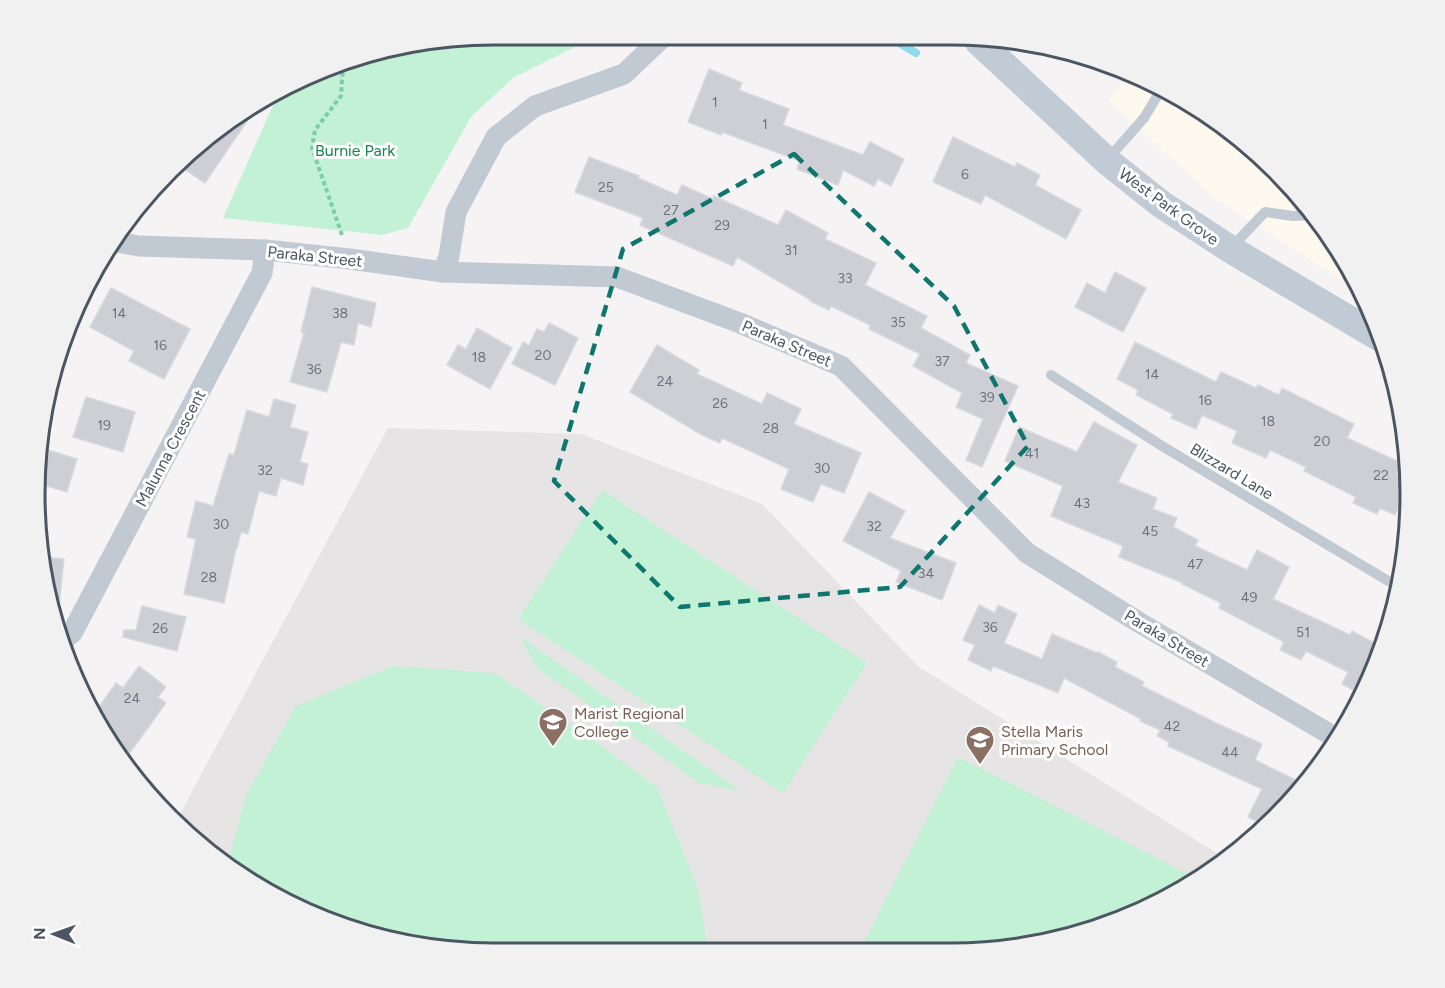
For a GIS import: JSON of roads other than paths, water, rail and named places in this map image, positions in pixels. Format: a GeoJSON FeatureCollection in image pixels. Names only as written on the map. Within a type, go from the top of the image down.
{"type":"FeatureCollection","features":[{"type":"Feature","properties":{"kind":"main road","name":"West Park Grove"},"geometry":{"type":"LineString","coordinates":[[983,46],[1107,161],[1161,204],[1230,249],[1369,332]]}},
{"type":"Feature","properties":{"kind":"street"},"geometry":{"type":"LineString","coordinates":[[443,272],[449,256],[456,212],[496,137],[535,106],[624,74],[655,45]]}},
{"type":"Feature","properties":{"kind":"street","name":"Paraka Street"},"geometry":{"type":"LineString","coordinates":[[122,243],[139,246],[265,250],[443,272],[617,277],[740,323],[841,366],[1027,553],[1140,623],[1330,734]]}},
{"type":"Feature","properties":{"kind":"street","name":"Malunna Crescent"},"geometry":{"type":"LineString","coordinates":[[68,636],[72,633],[262,273],[265,250]]}},
{"type":"Feature","properties":{"kind":"lane"},"geometry":{"type":"LineString","coordinates":[[1107,161],[1144,118],[1157,95]]}},
{"type":"Feature","properties":{"kind":"lane"},"geometry":{"type":"LineString","coordinates":[[1230,249],[1266,212],[1303,216]]}},
{"type":"Feature","properties":{"kind":"lane","name":"Blizzard Lane"},"geometry":{"type":"LineString","coordinates":[[1051,375],[1162,446],[1391,583]]}},
{"type":"Feature","properties":{"kind":"waterway"},"geometry":{"type":"LineString","coordinates":[[903,45],[916,53]]}},
{"type":"Feature","properties":{"kind":"place","name":"Marist Regional College"},"geometry":{"type":"Point","coordinates":[553,748]}},
{"type":"Feature","properties":{"kind":"place","name":"Stella Maris Primary School"},"geometry":{"type":"Point","coordinates":[980,766]}},
{"type":"Feature","properties":{"kind":"park label","name":"Burnie Park"},"geometry":{"type":"Point","coordinates":[355,150]}}]}
